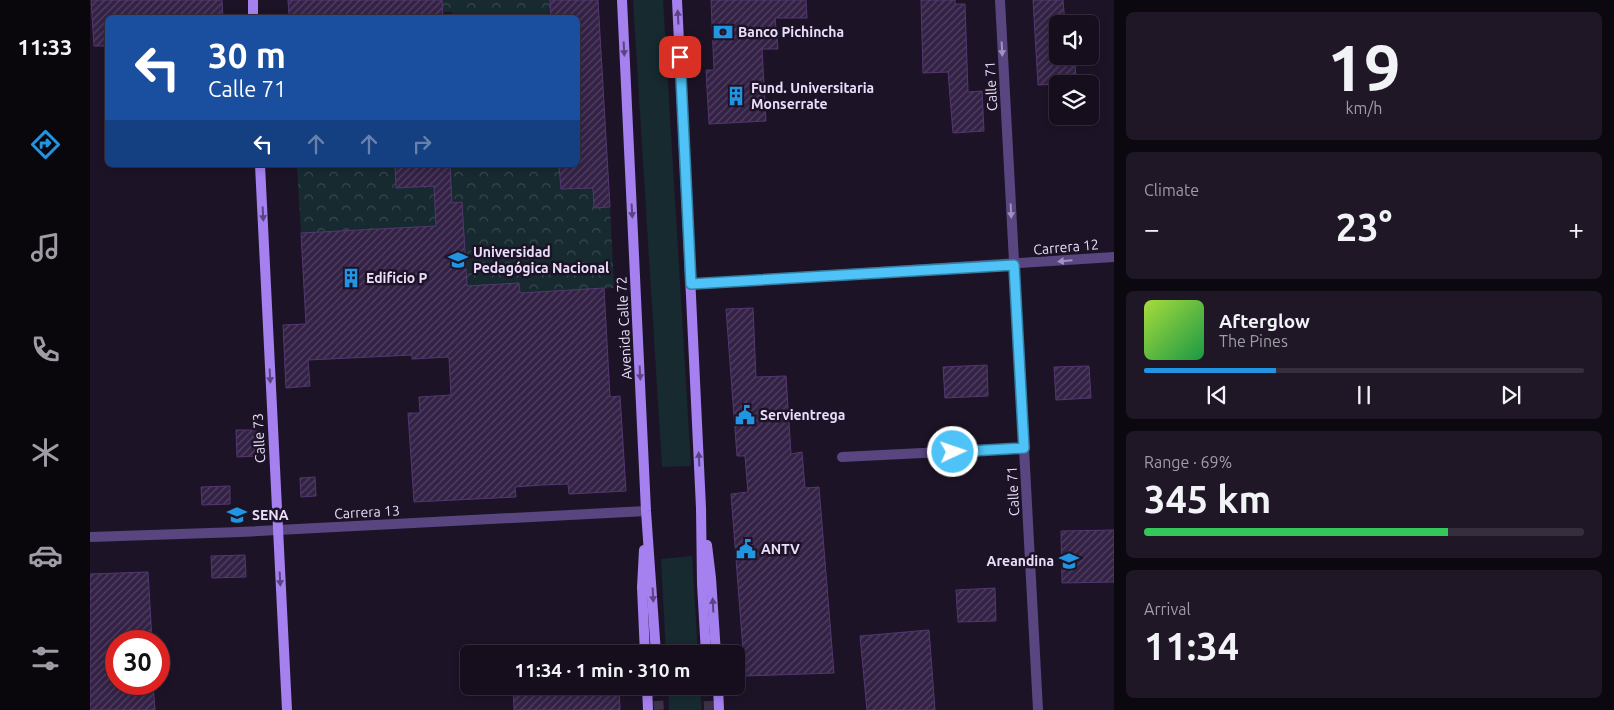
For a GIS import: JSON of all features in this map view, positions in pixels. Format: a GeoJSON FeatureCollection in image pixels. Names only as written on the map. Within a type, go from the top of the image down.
{"type":"FeatureCollection","features":[{"type":"Feature","properties":{"kind":"main road"},"geometry":{"type":"LineString","coordinates":[[253,0],[254,15]]}},
{"type":"Feature","properties":{"kind":"main road","name":"Avenida Calle 72"},"geometry":{"type":"LineString","coordinates":[[622,0],[646,511],[655,645]]}},
{"type":"Feature","properties":{"kind":"main road"},"geometry":{"type":"LineString","coordinates":[[677,0],[702,508],[702,584],[705,645]]}},
{"type":"Feature","properties":{"kind":"main road","name":"Calle 73"},"geometry":{"type":"LineString","coordinates":[[260,167],[286,710]]}},
{"type":"Feature","properties":{"kind":"main road"},"geometry":{"type":"LineString","coordinates":[[702,508],[712,578],[716,645]]}},
{"type":"Feature","properties":{"kind":"main road"},"geometry":{"type":"LineString","coordinates":[[645,645],[642,587],[646,511]]}},
{"type":"Feature","properties":{"kind":"main road"},"geometry":{"type":"LineString","coordinates":[[647,695],[648,710]]}},
{"type":"Feature","properties":{"kind":"main road"},"geometry":{"type":"LineString","coordinates":[[718,695],[719,710]]}},
{"type":"Feature","properties":{"kind":"street","name":"Calle 71"},"geometry":{"type":"LineString","coordinates":[[1000,0],[1038,710]]}},
{"type":"Feature","properties":{"kind":"street","name":"Carrera 12"},"geometry":{"type":"LineString","coordinates":[[691,284],[1014,265],[1114,257]]}},
{"type":"Feature","properties":{"kind":"street"},"geometry":{"type":"LineString","coordinates":[[842,457],[1024,448]]}},
{"type":"Feature","properties":{"kind":"street","name":"Carrera 13"},"geometry":{"type":"LineString","coordinates":[[90,537],[278,530],[646,511]]}},
{"type":"Feature","properties":{"kind":"green space"},"geometry":{"type":"Polygon","coordinates":[[[442,0],[550,0],[551,15],[452,15],[452,12],[443,12],[442,0]]]}},
{"type":"Feature","properties":{"kind":"green space"},"geometry":{"type":"Polygon","coordinates":[[[633,0],[663,0],[691,466],[662,467],[633,0]]]}},
{"type":"Feature","properties":{"kind":"green space"},"geometry":{"type":"Polygon","coordinates":[[[297,167],[395,167],[396,187],[445,167],[559,167],[561,189],[609,187],[614,288],[520,293],[445,287],[461,202],[435,204],[436,226],[301,233],[297,167]]]}},
{"type":"Feature","properties":{"kind":"green space"},"geometry":{"type":"Polygon","coordinates":[[[692,556],[697,645],[666,645],[661,559],[692,556]]]}},
{"type":"Feature","properties":{"kind":"green space"},"geometry":{"type":"Polygon","coordinates":[[[668,695],[701,695],[702,710],[669,710],[668,695]]]}},
{"type":"Feature","properties":{"kind":"building"},"geometry":{"type":"Polygon","coordinates":[[[91,0],[222,0],[223,15],[105,15],[105,46],[94,46],[91,0]]]}},
{"type":"Feature","properties":{"kind":"building"},"geometry":{"type":"Polygon","coordinates":[[[288,0],[442,0],[443,15],[310,14],[289,15],[288,0]]]}},
{"type":"Feature","properties":{"kind":"building"},"geometry":{"type":"Polygon","coordinates":[[[550,0],[598,0],[610,207],[594,208],[593,188],[561,189],[559,167],[580,167],[580,15],[551,15],[550,0]]]}},
{"type":"Feature","properties":{"kind":"building"},"geometry":{"type":"Polygon","coordinates":[[[711,0],[806,0],[807,18],[775,18],[778,49],[762,49],[766,121],[709,124],[706,70],[714,70],[711,0]]]}},
{"type":"Feature","properties":{"kind":"building"},"geometry":{"type":"Polygon","coordinates":[[[921,0],[955,0],[955,4],[965,4],[968,92],[982,91],[984,131],[953,133],[948,72],[923,73],[921,0]]]}},
{"type":"Feature","properties":{"kind":"building"},"geometry":{"type":"Polygon","coordinates":[[[1033,0],[1063,0],[1064,15],[1049,15],[1049,65],[1075,65],[1076,75],[1049,75],[1049,84],[1038,85],[1033,0]]]}},
{"type":"Feature","properties":{"kind":"building"},"geometry":{"type":"Polygon","coordinates":[[[395,167],[450,167],[452,203],[462,202],[467,286],[519,283],[520,293],[604,288],[610,397],[620,396],[626,491],[569,494],[568,484],[542,485],[515,487],[516,497],[414,502],[408,413],[420,413],[419,397],[451,395],[449,357],[412,359],[412,355],[308,360],[310,386],[286,388],[283,325],[306,324],[301,233],[436,226],[434,186],[396,188],[395,167]]]}},
{"type":"Feature","properties":{"kind":"building"},"geometry":{"type":"Polygon","coordinates":[[[753,308],[756,377],[786,376],[791,454],[802,452],[805,488],[819,487],[834,673],[745,676],[745,645],[743,645],[731,494],[748,492],[745,456],[737,456],[726,309],[753,308]]]}},
{"type":"Feature","properties":{"kind":"building"},"geometry":{"type":"Polygon","coordinates":[[[987,365],[988,396],[945,398],[943,367],[987,365]]]}},
{"type":"Feature","properties":{"kind":"building"},"geometry":{"type":"Polygon","coordinates":[[[1089,366],[1091,398],[1056,400],[1054,367],[1089,366]]]}},
{"type":"Feature","properties":{"kind":"building"},"geometry":{"type":"Polygon","coordinates":[[[236,430],[256,430],[257,456],[237,457],[236,430]]]}},
{"type":"Feature","properties":{"kind":"building"},"geometry":{"type":"Polygon","coordinates":[[[315,477],[316,496],[301,497],[300,478],[315,477]]]}},
{"type":"Feature","properties":{"kind":"building"},"geometry":{"type":"Polygon","coordinates":[[[230,486],[230,504],[202,505],[201,487],[230,486]]]}},
{"type":"Feature","properties":{"kind":"building"},"geometry":{"type":"Polygon","coordinates":[[[1114,530],[1114,582],[1062,583],[1061,531],[1114,530]]]}},
{"type":"Feature","properties":{"kind":"building"},"geometry":{"type":"Polygon","coordinates":[[[245,555],[246,577],[212,578],[211,556],[245,555]]]}},
{"type":"Feature","properties":{"kind":"building"},"geometry":{"type":"Polygon","coordinates":[[[148,572],[151,630],[105,630],[105,695],[154,695],[155,710],[90,710],[90,574],[148,572]]]}},
{"type":"Feature","properties":{"kind":"building"},"geometry":{"type":"Polygon","coordinates":[[[995,588],[996,621],[958,622],[956,590],[995,588]]]}},
{"type":"Feature","properties":{"kind":"building"},"geometry":{"type":"Polygon","coordinates":[[[929,630],[935,710],[867,710],[860,636],[929,630]]]}},
{"type":"Feature","properties":{"kind":"building"},"geometry":{"type":"Polygon","coordinates":[[[513,695],[619,695],[620,710],[514,710],[513,695]]]}},
{"type":"Feature","properties":{"kind":"tunnel"},"geometry":{"type":"LineString","coordinates":[[658,695],[659,710]]}},
{"type":"Feature","properties":{"kind":"tunnel"},"geometry":{"type":"LineString","coordinates":[[708,695],[709,710]]}},
{"type":"Feature","properties":{"kind":"place","name":"Banco Pichincha"},"geometry":{"type":"Point","coordinates":[723,32]}},
{"type":"Feature","properties":{"kind":"place","name":"Fund. Universitaria Monserrate"},"geometry":{"type":"Point","coordinates":[736,96]}},
{"type":"Feature","properties":{"kind":"place","name":"Universidad Pedagógica Nacional"},"geometry":{"type":"Point","coordinates":[458,260]}},
{"type":"Feature","properties":{"kind":"place","name":"Edificio P"},"geometry":{"type":"Point","coordinates":[351,278]}},
{"type":"Feature","properties":{"kind":"place","name":"Servientrega"},"geometry":{"type":"Point","coordinates":[745,415]}},
{"type":"Feature","properties":{"kind":"place","name":"SENA"},"geometry":{"type":"Point","coordinates":[237,515]}},
{"type":"Feature","properties":{"kind":"place","name":"ANTV"},"geometry":{"type":"Point","coordinates":[746,549]}},
{"type":"Feature","properties":{"kind":"place","name":"Areandina"},"geometry":{"type":"Point","coordinates":[1069,561]}},
{"type":"Feature","properties":{"kind":"route"},"geometry":{"type":"LineString","coordinates":[[680,57],[691,284],[1014,265],[1024,448],[953,452]]}}]}
